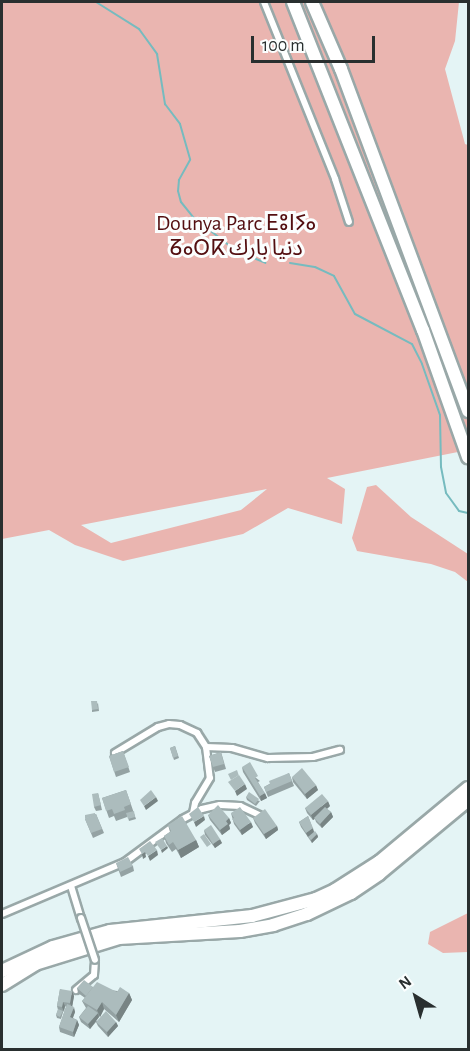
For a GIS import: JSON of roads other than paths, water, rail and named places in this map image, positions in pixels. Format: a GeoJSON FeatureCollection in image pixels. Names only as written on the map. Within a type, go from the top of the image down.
{"type":"FeatureCollection","features":[{"type":"Feature","properties":{"kind":"highway"},"geometry":{"type":"LineString","coordinates":[[293,2],[423,330],[468,457]]}},
{"type":"Feature","properties":{"kind":"highway"},"geometry":{"type":"LineString","coordinates":[[312,2],[341,69],[468,411]]}},
{"type":"Feature","properties":{"kind":"highway"},"geometry":{"type":"LineString","coordinates":[[2,971],[53,947],[110,931],[252,915],[316,899],[335,890],[379,862],[468,788]]}},
{"type":"Feature","properties":{"kind":"highway"},"geometry":{"type":"LineString","coordinates":[[2,985],[35,964],[119,938],[240,931],[273,926],[307,914],[351,893],[379,874],[468,800]]}},
{"type":"Feature","properties":{"kind":"street"},"geometry":{"type":"LineString","coordinates":[[264,2],[349,222]]}},
{"type":"Feature","properties":{"kind":"street"},"geometry":{"type":"LineString","coordinates":[[115,753],[169,724],[180,725],[197,733],[206,747],[209,783],[195,803],[193,813]]}},
{"type":"Feature","properties":{"kind":"street"},"geometry":{"type":"LineString","coordinates":[[206,747],[232,748],[258,757],[279,758],[314,757],[340,750]]}},
{"type":"Feature","properties":{"kind":"street"},"geometry":{"type":"LineString","coordinates":[[2,914],[125,862],[193,813],[210,807],[230,805],[240,806],[259,816]]}},
{"type":"Feature","properties":{"kind":"street"},"geometry":{"type":"LineString","coordinates":[[71,886],[95,960],[94,975],[76,990]]}},
{"type":"Feature","properties":{"kind":"waterway"},"geometry":{"type":"LineString","coordinates":[[96,2],[139,29],[157,54],[165,104],[180,124],[190,160],[179,180],[178,191],[181,202],[193,217],[235,250],[265,263]]}},
{"type":"Feature","properties":{"kind":"waterway"},"geometry":{"type":"LineString","coordinates":[[290,263],[315,267],[334,276],[355,314],[412,344],[422,364],[440,415],[441,467],[446,493],[459,511],[468,513]]}},
{"type":"Feature","properties":{"kind":"park label","name":"Dounya Parc ⴹⵓⵏⵢⴰ ⵒⴰⵔⴽ دنيا بارك"},"geometry":{"type":"Point","coordinates":[236,236]}}]}
